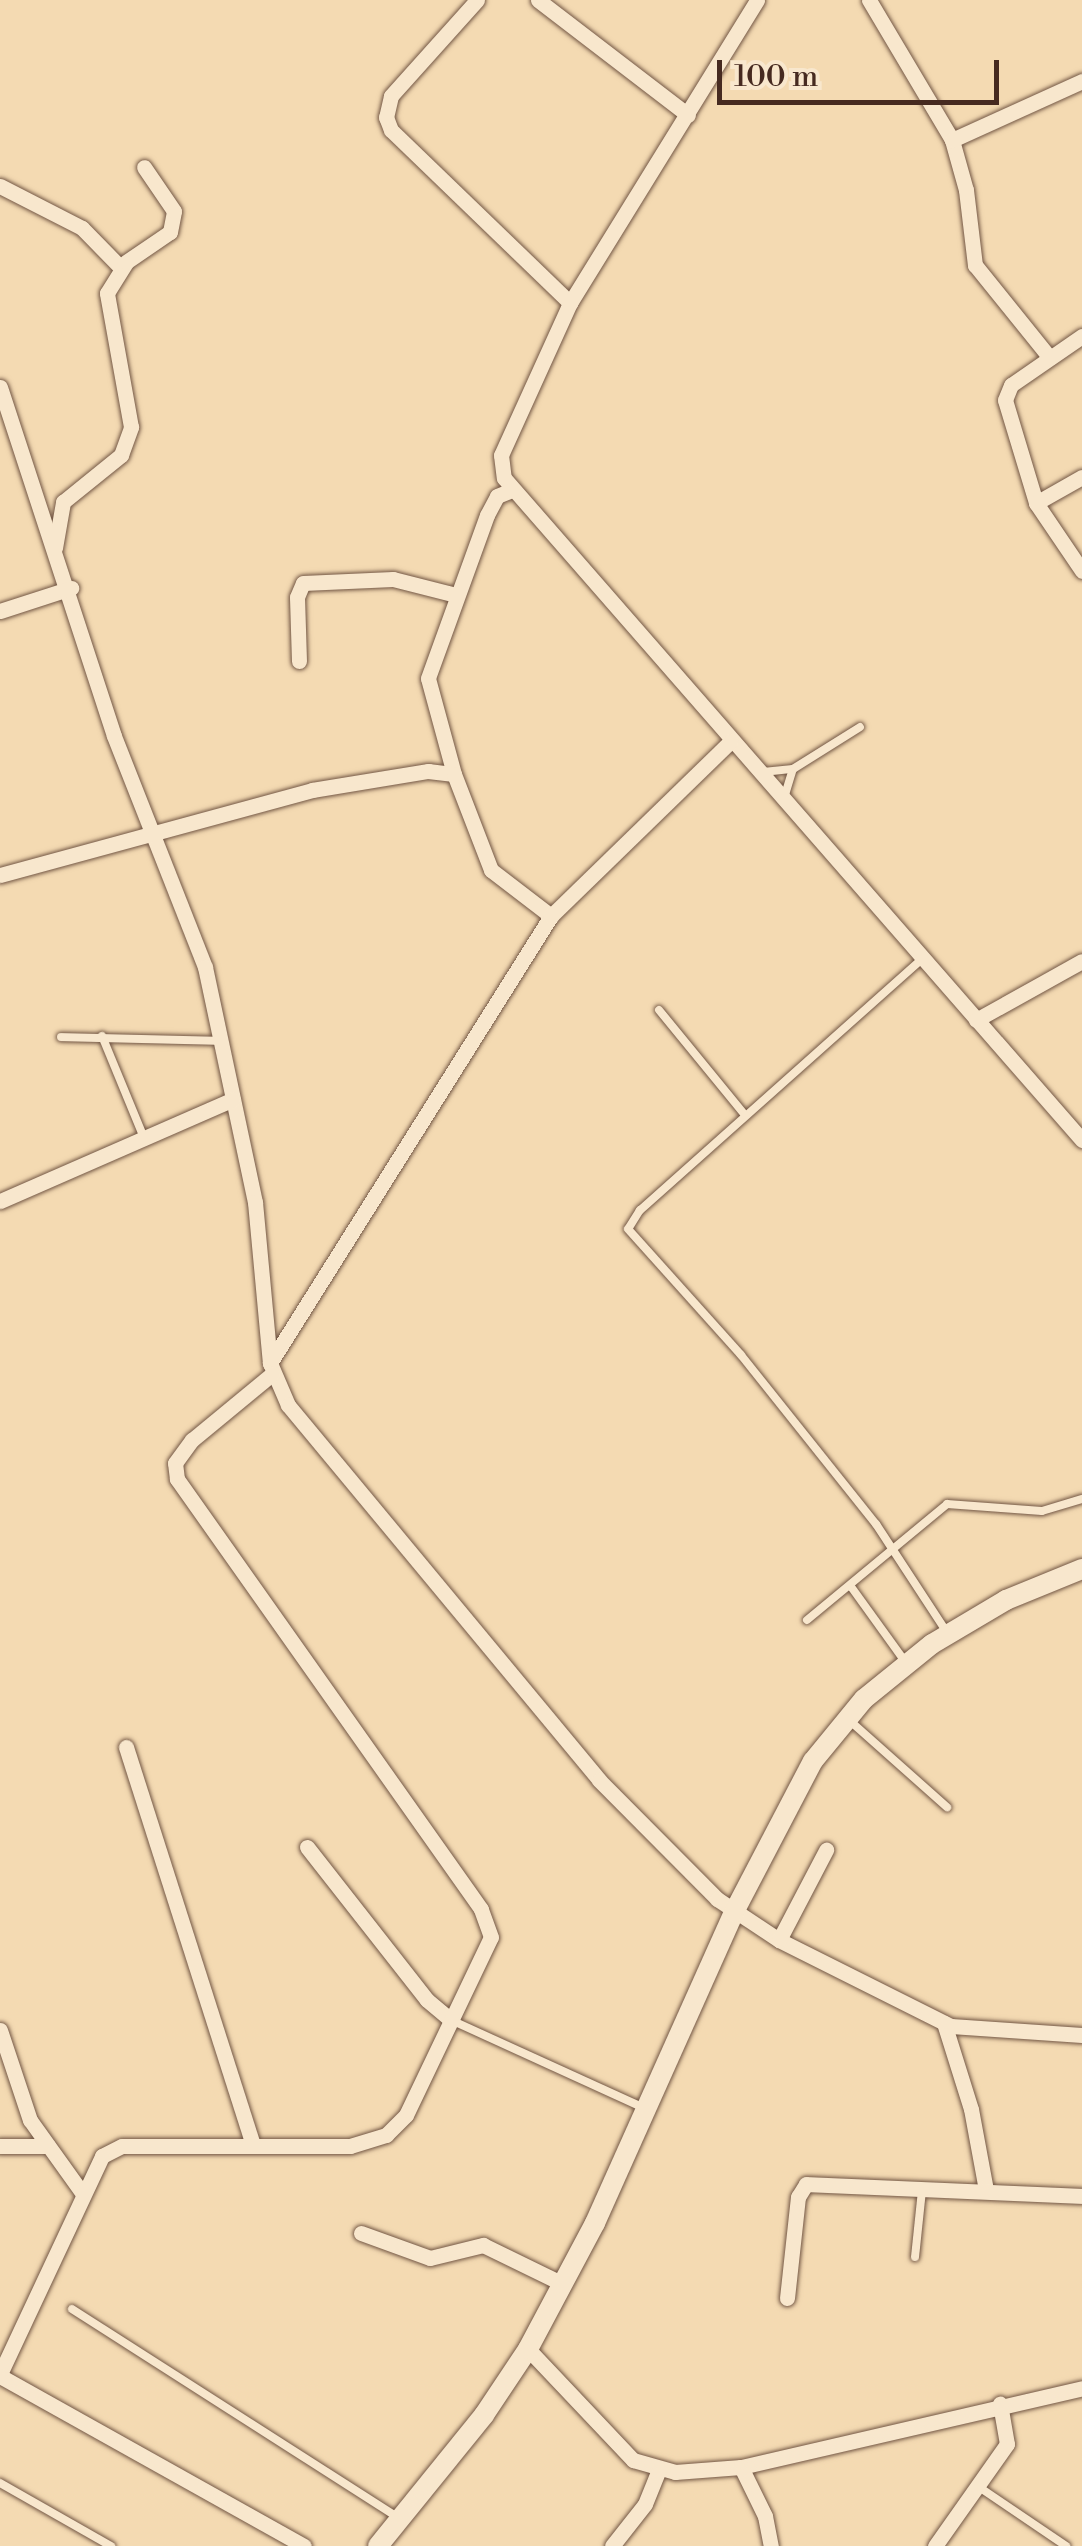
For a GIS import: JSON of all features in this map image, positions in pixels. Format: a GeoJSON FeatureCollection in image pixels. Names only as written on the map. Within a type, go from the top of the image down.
{"type":"FeatureCollection","features":[{"type":"Feature","properties":{"kind":"street"},"geometry":{"type":"LineString","coordinates":[[477,0],[390,96],[386,122],[570,303]]}},
{"type":"Feature","properties":{"kind":"street"},"geometry":{"type":"LineString","coordinates":[[538,0],[688,115]]}},
{"type":"Feature","properties":{"kind":"street"},"geometry":{"type":"LineString","coordinates":[[757,0],[570,303],[501,455],[512,490],[1082,1140]]}},
{"type":"Feature","properties":{"kind":"street"},"geometry":{"type":"LineString","coordinates":[[869,0],[952,140],[966,190],[975,265],[1050,358]]}},
{"type":"Feature","properties":{"kind":"street"},"geometry":{"type":"LineString","coordinates":[[952,140],[1082,81]]}},
{"type":"Feature","properties":{"kind":"street"},"geometry":{"type":"LineString","coordinates":[[55,548],[64,502],[121,455],[131,428],[107,301],[121,268],[174,222],[172,202],[144,167]]}},
{"type":"Feature","properties":{"kind":"street"},"geometry":{"type":"LineString","coordinates":[[0,186],[82,228],[121,268]]}},
{"type":"Feature","properties":{"kind":"street"},"geometry":{"type":"LineString","coordinates":[[1082,336],[1011,385],[1005,400],[1036,503],[1082,571]]}},
{"type":"Feature","properties":{"kind":"street"},"geometry":{"type":"LineString","coordinates":[[0,386],[71,588],[114,736],[200,948],[255,1202],[271,1369],[288,1405],[599,1780],[734,1912],[779,1940],[944,2023],[982,2033],[1082,2035]]}},
{"type":"Feature","properties":{"kind":"street"},"geometry":{"type":"LineString","coordinates":[[1036,503],[1082,477]]}},
{"type":"Feature","properties":{"kind":"street"},"geometry":{"type":"LineString","coordinates":[[512,490],[494,501],[428,678],[454,774],[497,878],[551,916]]}},
{"type":"Feature","properties":{"kind":"street"},"geometry":{"type":"LineString","coordinates":[[299,661],[297,597],[303,583],[394,580],[456,595]]}},
{"type":"Feature","properties":{"kind":"street"},"geometry":{"type":"LineString","coordinates":[[0,610],[71,588]]}},
{"type":"Feature","properties":{"kind":"street"},"geometry":{"type":"LineString","coordinates":[[304,2546],[0,2375],[102,2156],[122,2146],[350,2146],[386,2134],[406,2115],[488,1946],[490,1924],[174,1470],[192,1440],[271,1369],[551,916],[730,742]]}},
{"type":"Feature","properties":{"kind":"street"},"geometry":{"type":"LineString","coordinates":[[0,875],[312,790],[428,771],[454,774]]}},
{"type":"Feature","properties":{"kind":"street"},"geometry":{"type":"LineString","coordinates":[[976,1020],[1082,961]]}},
{"type":"Feature","properties":{"kind":"street"},"geometry":{"type":"LineString","coordinates":[[0,1200],[233,1099]]}},
{"type":"Feature","properties":{"kind":"street"},"geometry":{"type":"LineString","coordinates":[[378,2546],[528,2349],[564,2284],[734,1912],[813,1761],[847,1718],[906,1663],[1006,1600],[1082,1569]]}},
{"type":"Feature","properties":{"kind":"street"},"geometry":{"type":"LineString","coordinates":[[126,1747],[253,2145]]}},
{"type":"Feature","properties":{"kind":"street"},"geometry":{"type":"LineString","coordinates":[[307,1847],[427,2000],[450,2019]]}},
{"type":"Feature","properties":{"kind":"street"},"geometry":{"type":"LineString","coordinates":[[779,1940],[826,1850]]}},
{"type":"Feature","properties":{"kind":"street"},"geometry":{"type":"LineString","coordinates":[[944,2023],[971,2108],[986,2190]]}},
{"type":"Feature","properties":{"kind":"street"},"geometry":{"type":"LineString","coordinates":[[0,2030],[30,2120],[82,2194]]}},
{"type":"Feature","properties":{"kind":"street"},"geometry":{"type":"LineString","coordinates":[[0,2146],[48,2146]]}},
{"type":"Feature","properties":{"kind":"street"},"geometry":{"type":"LineString","coordinates":[[787,2298],[798,2197],[806,2184],[922,2186],[1082,2196]]}},
{"type":"Feature","properties":{"kind":"street"},"geometry":{"type":"LineString","coordinates":[[361,2233],[430,2258],[483,2245],[564,2284]]}},
{"type":"Feature","properties":{"kind":"street"},"geometry":{"type":"LineString","coordinates":[[528,2349],[621,2451],[659,2470],[741,2467],[1082,2388]]}},
{"type":"Feature","properties":{"kind":"street"},"geometry":{"type":"LineString","coordinates":[[935,2546],[1010,2438],[1000,2404]]}},
{"type":"Feature","properties":{"kind":"street"},"geometry":{"type":"LineString","coordinates":[[741,2467],[765,2516],[771,2546]]}},
{"type":"Feature","properties":{"kind":"street"},"geometry":{"type":"LineString","coordinates":[[612,2546],[646,2504],[659,2470]]}},
{"type":"Feature","properties":{"kind":"lane"},"geometry":{"type":"LineString","coordinates":[[757,772],[794,770],[860,727]]}},
{"type":"Feature","properties":{"kind":"lane"},"geometry":{"type":"LineString","coordinates":[[783,802],[794,770]]}},
{"type":"Feature","properties":{"kind":"lane"},"geometry":{"type":"LineString","coordinates":[[922,958],[640,1210],[628,1229],[741,1354],[894,1554],[948,1634]]}},
{"type":"Feature","properties":{"kind":"lane"},"geometry":{"type":"LineString","coordinates":[[659,1010],[745,1115]]}},
{"type":"Feature","properties":{"kind":"lane"},"geometry":{"type":"LineString","coordinates":[[61,1036],[222,1041]]}},
{"type":"Feature","properties":{"kind":"lane"},"geometry":{"type":"LineString","coordinates":[[102,1036],[144,1138]]}},
{"type":"Feature","properties":{"kind":"lane"},"geometry":{"type":"LineString","coordinates":[[807,1620],[894,1554],[946,1504],[1042,1511],[1082,1498]]}},
{"type":"Feature","properties":{"kind":"lane"},"geometry":{"type":"LineString","coordinates":[[852,1588],[906,1663]]}},
{"type":"Feature","properties":{"kind":"lane"},"geometry":{"type":"LineString","coordinates":[[847,1718],[947,1807]]}},
{"type":"Feature","properties":{"kind":"lane"},"geometry":{"type":"LineString","coordinates":[[450,2019],[642,2107]]}},
{"type":"Feature","properties":{"kind":"lane"},"geometry":{"type":"LineString","coordinates":[[915,2256],[922,2186]]}},
{"type":"Feature","properties":{"kind":"lane"},"geometry":{"type":"LineString","coordinates":[[72,2309],[401,2520]]}},
{"type":"Feature","properties":{"kind":"lane"},"geometry":{"type":"LineString","coordinates":[[0,2483],[105,2544]]}},
{"type":"Feature","properties":{"kind":"lane"},"geometry":{"type":"LineString","coordinates":[[976,2485],[1066,2546]]}}]}
